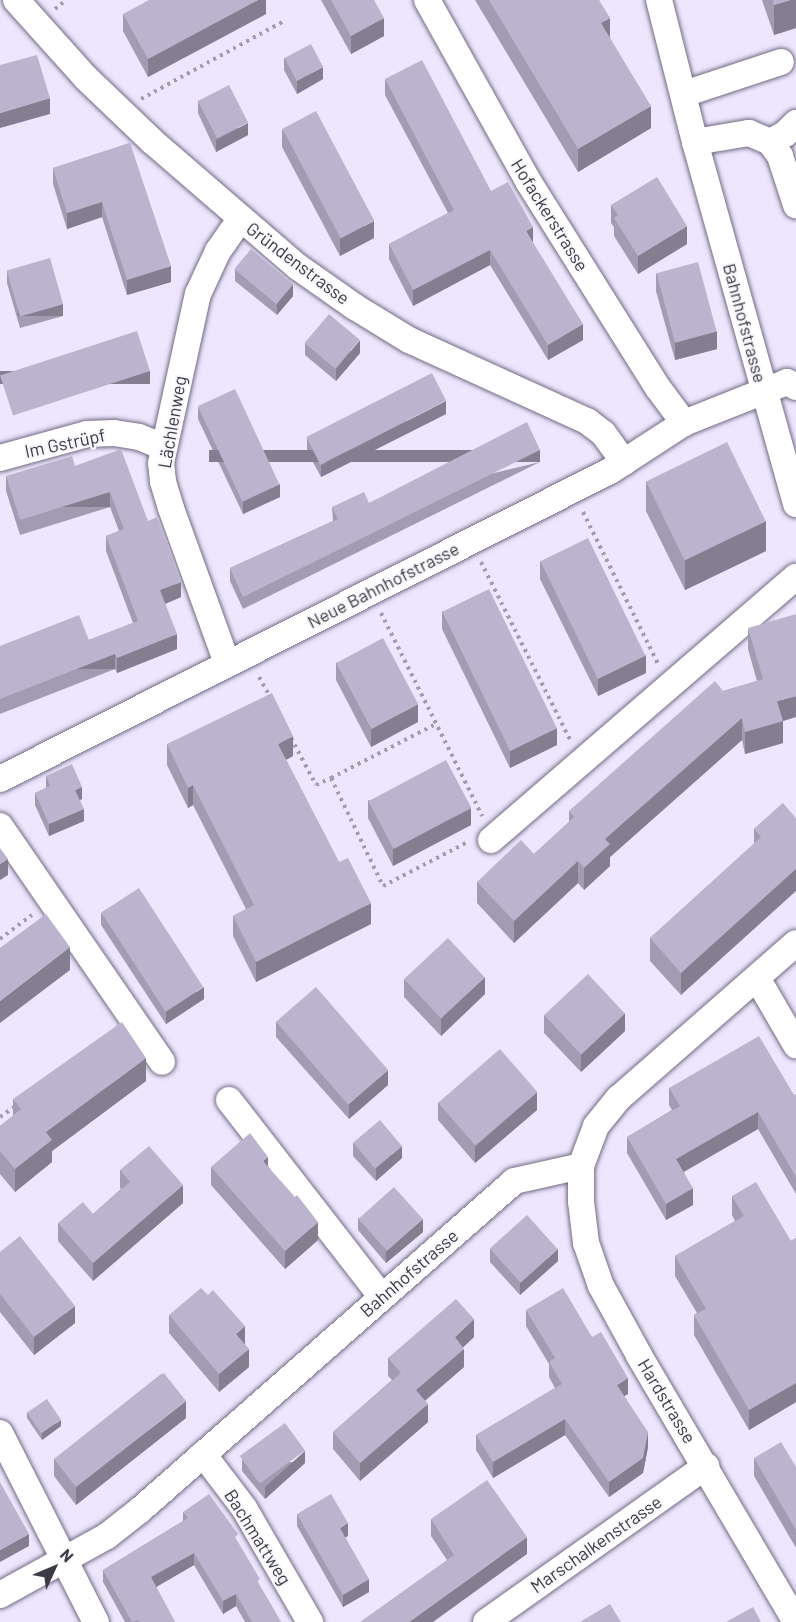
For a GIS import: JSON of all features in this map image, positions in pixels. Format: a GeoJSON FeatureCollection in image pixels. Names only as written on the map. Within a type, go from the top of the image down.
{"type":"FeatureCollection","features":[{"type":"Feature","properties":{"kind":"street","name":"Gründenstrasse"},"geometry":{"type":"LineString","coordinates":[[16,0],[79,70],[120,110],[240,219],[298,267],[356,308],[409,340],[587,422],[615,446],[624,462]]}},
{"type":"Feature","properties":{"kind":"street","name":"Hofackerstrasse"},"geometry":{"type":"LineString","coordinates":[[427,0],[528,181],[651,378],[684,423]]}},
{"type":"Feature","properties":{"kind":"street","name":"Bahnhofstrasse"},"geometry":{"type":"LineString","coordinates":[[659,0],[695,142],[796,504]]}},
{"type":"Feature","properties":{"kind":"street"},"geometry":{"type":"LineString","coordinates":[[684,94],[781,62]]}},
{"type":"Feature","properties":{"kind":"street"},"geometry":{"type":"LineString","coordinates":[[770,142],[785,134],[796,123]]}},
{"type":"Feature","properties":{"kind":"street"},"geometry":{"type":"LineString","coordinates":[[695,142],[748,133],[770,142],[780,156],[796,205]]}},
{"type":"Feature","properties":{"kind":"street","name":"Lächlenweg"},"geometry":{"type":"LineString","coordinates":[[237,658],[163,481],[161,463],[198,294],[218,251],[240,219]]}},
{"type":"Feature","properties":{"kind":"street","name":"Neue Bahnhofstrasse"},"geometry":{"type":"LineString","coordinates":[[0,779],[573,490],[624,462],[684,423],[788,382],[796,387]]}},
{"type":"Feature","properties":{"kind":"street","name":"Im Gstrüpf"},"geometry":{"type":"LineString","coordinates":[[0,458],[87,434],[114,433],[139,437],[164,447]]}},
{"type":"Feature","properties":{"kind":"street"},"geometry":{"type":"LineString","coordinates":[[484,834],[796,577]]}},
{"type":"Feature","properties":{"kind":"street"},"geometry":{"type":"LineString","coordinates":[[0,826],[162,1062]]}},
{"type":"Feature","properties":{"kind":"street"},"geometry":{"type":"LineString","coordinates":[[581,1166],[596,1126],[619,1098],[796,943]]}},
{"type":"Feature","properties":{"kind":"street"},"geometry":{"type":"LineString","coordinates":[[757,978],[796,1045]]}},
{"type":"Feature","properties":{"kind":"street"},"geometry":{"type":"LineString","coordinates":[[229,1100],[382,1297]]}},
{"type":"Feature","properties":{"kind":"street","name":"Bahnhofstrasse"},"geometry":{"type":"LineString","coordinates":[[0,1595],[107,1536],[514,1181],[581,1166]]}},
{"type":"Feature","properties":{"kind":"street","name":"Hardstrasse"},"geometry":{"type":"LineString","coordinates":[[581,1166],[581,1201],[586,1243],[601,1286],[796,1622]]}},
{"type":"Feature","properties":{"kind":"street"},"geometry":{"type":"LineString","coordinates":[[0,1433],[96,1622]]}},
{"type":"Feature","properties":{"kind":"street","name":"Bachmattweg"},"geometry":{"type":"LineString","coordinates":[[203,1454],[244,1508],[310,1622]]}},
{"type":"Feature","properties":{"kind":"street","name":"Marschalkenstrasse"},"geometry":{"type":"LineString","coordinates":[[486,1622],[706,1466]]}},
{"type":"Feature","properties":{"kind":"path"},"geometry":{"type":"LineString","coordinates":[[120,110],[284,21]]}},
{"type":"Feature","properties":{"kind":"path"},"geometry":{"type":"LineString","coordinates":[[573,490],[662,672]]}},
{"type":"Feature","properties":{"kind":"path"},"geometry":{"type":"LineString","coordinates":[[470,541],[574,749]]}},
{"type":"Feature","properties":{"kind":"path"},"geometry":{"type":"LineString","coordinates":[[331,778],[383,886],[484,834],[436,724],[370,591]]}},
{"type":"Feature","properties":{"kind":"path"},"geometry":{"type":"LineString","coordinates":[[237,658],[273,704]]}},
{"type":"Feature","properties":{"kind":"path"},"geometry":{"type":"LineString","coordinates":[[290,734],[316,785],[436,724]]}},
{"type":"Feature","properties":{"kind":"path"},"geometry":{"type":"LineString","coordinates":[[0,939],[52,901]]}},
{"type":"Feature","properties":{"kind":"path"},"geometry":{"type":"LineString","coordinates":[[0,1117],[22,1101]]}},
{"type":"Feature","properties":{"kind":"building"},"geometry":{"type":"Polygon","coordinates":[[[149,0],[258,0],[148,59],[123,14],[149,0]]]}},
{"type":"Feature","properties":{"kind":"building"},"geometry":{"type":"Polygon","coordinates":[[[331,0],[374,0],[384,18],[351,36],[331,0]]]}},
{"type":"Feature","properties":{"kind":"building"},"geometry":{"type":"Polygon","coordinates":[[[489,0],[599,0],[610,18],[601,23],[651,106],[578,149],[489,0]]]}},
{"type":"Feature","properties":{"kind":"building"},"geometry":{"type":"Polygon","coordinates":[[[773,0],[791,0],[774,5],[773,0]]]}},
{"type":"Feature","properties":{"kind":"building"},"geometry":{"type":"Polygon","coordinates":[[[311,44],[323,67],[297,81],[285,58],[311,44]]]}},
{"type":"Feature","properties":{"kind":"building"},"geometry":{"type":"Polygon","coordinates":[[[37,55],[50,98],[0,113],[0,65],[37,55]]]}},
{"type":"Feature","properties":{"kind":"building"},"geometry":{"type":"Polygon","coordinates":[[[422,60],[491,191],[508,182],[533,227],[526,231],[583,324],[548,345],[490,250],[413,290],[389,244],[454,210],[385,79],[422,60]]]}},
{"type":"Feature","properties":{"kind":"building"},"geometry":{"type":"Polygon","coordinates":[[[229,85],[248,122],[217,138],[198,101],[229,85]]]}},
{"type":"Feature","properties":{"kind":"building"},"geometry":{"type":"Polygon","coordinates":[[[316,111],[374,220],[341,238],[282,129],[316,111]]]}},
{"type":"Feature","properties":{"kind":"building"},"geometry":{"type":"Polygon","coordinates":[[[130,143],[171,266],[127,280],[102,202],[67,213],[53,168],[130,143]]]}},
{"type":"Feature","properties":{"kind":"building"},"geometry":{"type":"Polygon","coordinates":[[[657,177],[687,226],[638,256],[614,218],[618,215],[611,205],[657,177]]]}},
{"type":"Feature","properties":{"kind":"building"},"geometry":{"type":"Polygon","coordinates":[[[251,249],[293,284],[276,304],[234,269],[251,249]]]}},
{"type":"Feature","properties":{"kind":"building"},"geometry":{"type":"Polygon","coordinates":[[[50,258],[63,304],[20,317],[7,270],[50,258]]]}},
{"type":"Feature","properties":{"kind":"building"},"geometry":{"type":"Polygon","coordinates":[[[698,262],[717,332],[675,343],[656,273],[698,262]]]}},
{"type":"Feature","properties":{"kind":"building"},"geometry":{"type":"Polygon","coordinates":[[[329,314],[360,340],[335,369],[305,343],[329,314]]]}},
{"type":"Feature","properties":{"kind":"building"},"geometry":{"type":"Polygon","coordinates":[[[137,331],[150,371],[13,415],[0,375],[137,331]]]}},
{"type":"Feature","properties":{"kind":"building"},"geometry":{"type":"Polygon","coordinates":[[[432,373],[446,401],[320,465],[306,437],[432,373]]]}},
{"type":"Feature","properties":{"kind":"building"},"geometry":{"type":"Polygon","coordinates":[[[235,389],[279,484],[242,501],[198,406],[235,389]]]}},
{"type":"Feature","properties":{"kind":"building"},"geometry":{"type":"Polygon","coordinates":[[[527,422],[540,450],[243,597],[230,568],[338,519],[332,507],[364,492],[369,503],[527,422]]]}},
{"type":"Feature","properties":{"kind":"building"},"geometry":{"type":"Polygon","coordinates":[[[727,442],[766,521],[685,561],[646,481],[727,442]]]}},
{"type":"Feature","properties":{"kind":"building"},"geometry":{"type":"Polygon","coordinates":[[[121,449],[148,521],[157,517],[181,582],[160,590],[177,634],[117,658],[115,654],[0,699],[0,646],[79,615],[89,640],[138,621],[106,536],[124,529],[110,492],[20,520],[6,476],[72,456],[75,466],[121,449]]]}},
{"type":"Feature","properties":{"kind":"building"},"geometry":{"type":"Polygon","coordinates":[[[588,538],[645,656],[598,679],[540,561],[588,538]]]}},
{"type":"Feature","properties":{"kind":"building"},"geometry":{"type":"Polygon","coordinates":[[[489,589],[557,728],[510,751],[442,612],[489,589]]]}},
{"type":"Feature","properties":{"kind":"building"},"geometry":{"type":"Polygon","coordinates":[[[796,614],[796,696],[777,701],[783,721],[745,732],[742,718],[605,839],[610,844],[584,868],[578,861],[514,921],[477,882],[521,840],[534,854],[574,817],[569,811],[715,681],[723,691],[763,679],[748,628],[796,614]]]}},
{"type":"Feature","properties":{"kind":"building"},"geometry":{"type":"Polygon","coordinates":[[[383,638],[418,704],[371,729],[336,663],[383,638]]]}},
{"type":"Feature","properties":{"kind":"building"},"geometry":{"type":"Polygon","coordinates":[[[272,693],[293,736],[278,744],[339,862],[348,858],[371,903],[256,962],[233,916],[254,905],[193,785],[188,788],[167,744],[272,693]]]}},
{"type":"Feature","properties":{"kind":"building"},"geometry":{"type":"Polygon","coordinates":[[[446,760],[471,808],[394,849],[368,801],[446,760]]]}},
{"type":"Feature","properties":{"kind":"building"},"geometry":{"type":"Polygon","coordinates":[[[72,764],[82,787],[75,790],[84,809],[49,824],[35,793],[50,786],[46,776],[72,764]]]}},
{"type":"Feature","properties":{"kind":"building"},"geometry":{"type":"Polygon","coordinates":[[[783,803],[796,818],[796,869],[681,973],[650,938],[761,837],[754,829],[783,803]]]}},
{"type":"Feature","properties":{"kind":"building"},"geometry":{"type":"Polygon","coordinates":[[[0,848],[8,859],[0,864],[0,848]]]}},
{"type":"Feature","properties":{"kind":"building"},"geometry":{"type":"Polygon","coordinates":[[[139,888],[203,987],[166,1011],[101,913],[139,888]]]}},
{"type":"Feature","properties":{"kind":"building"},"geometry":{"type":"Polygon","coordinates":[[[46,914],[70,947],[0,1001],[0,948],[46,914]]]}},
{"type":"Feature","properties":{"kind":"building"},"geometry":{"type":"Polygon","coordinates":[[[448,938],[485,977],[441,1018],[404,979],[448,938]]]}},
{"type":"Feature","properties":{"kind":"building"},"geometry":{"type":"Polygon","coordinates":[[[588,974],[625,1013],[581,1054],[544,1015],[588,974]]]}},
{"type":"Feature","properties":{"kind":"building"},"geometry":{"type":"Polygon","coordinates":[[[316,987],[388,1070],[348,1105],[276,1022],[316,987]]]}},
{"type":"Feature","properties":{"kind":"building"},"geometry":{"type":"Polygon","coordinates":[[[122,1022],[146,1058],[46,1132],[52,1140],[15,1169],[0,1151],[0,1126],[21,1109],[13,1099],[122,1022]]]}},
{"type":"Feature","properties":{"kind":"building"},"geometry":{"type":"Polygon","coordinates":[[[759,1036],[794,1095],[796,1094],[796,1177],[758,1112],[676,1159],[693,1188],[666,1204],[627,1137],[680,1106],[669,1088],[759,1036]]]}},
{"type":"Feature","properties":{"kind":"building"},"geometry":{"type":"Polygon","coordinates":[[[500,1049],[537,1092],[476,1146],[438,1103],[500,1049]]]}},
{"type":"Feature","properties":{"kind":"building"},"geometry":{"type":"Polygon","coordinates":[[[380,1120],[402,1146],[375,1169],[353,1142],[380,1120]]]}},
{"type":"Feature","properties":{"kind":"building"},"geometry":{"type":"Polygon","coordinates":[[[250,1133],[268,1157],[263,1161],[295,1197],[297,1195],[318,1222],[285,1251],[211,1167],[250,1133]]]}},
{"type":"Feature","properties":{"kind":"building"},"geometry":{"type":"Polygon","coordinates":[[[149,1146],[183,1185],[93,1263],[58,1223],[83,1202],[93,1214],[130,1182],[120,1170],[149,1146]]]}},
{"type":"Feature","properties":{"kind":"building"},"geometry":{"type":"Polygon","coordinates":[[[756,1182],[791,1241],[796,1238],[796,1383],[749,1410],[694,1315],[706,1309],[675,1256],[744,1216],[732,1196],[756,1182]]]}},
{"type":"Feature","properties":{"kind":"building"},"geometry":{"type":"Polygon","coordinates":[[[394,1187],[423,1219],[387,1251],[358,1219],[394,1187]]]}},
{"type":"Feature","properties":{"kind":"building"},"geometry":{"type":"Polygon","coordinates":[[[527,1215],[558,1249],[521,1283],[490,1248],[527,1215]]]}},
{"type":"Feature","properties":{"kind":"building"},"geometry":{"type":"Polygon","coordinates":[[[20,1236],[75,1306],[34,1337],[0,1294],[0,1252],[20,1236]]]}},
{"type":"Feature","properties":{"kind":"building"},"geometry":{"type":"Polygon","coordinates":[[[201,1288],[208,1295],[213,1290],[245,1326],[236,1334],[249,1349],[219,1374],[169,1315],[201,1288]]]}},
{"type":"Feature","properties":{"kind":"building"},"geometry":{"type":"Polygon","coordinates":[[[563,1288],[592,1337],[601,1332],[628,1378],[617,1385],[648,1432],[643,1458],[609,1482],[565,1419],[493,1462],[476,1435],[562,1384],[549,1362],[555,1358],[526,1310],[563,1288]]]}},
{"type":"Feature","properties":{"kind":"building"},"geometry":{"type":"Polygon","coordinates":[[[456,1299],[474,1319],[455,1337],[464,1349],[416,1390],[428,1404],[360,1463],[333,1432],[401,1373],[388,1358],[456,1299]]]}},
{"type":"Feature","properties":{"kind":"building"},"geometry":{"type":"Polygon","coordinates":[[[164,1373],[186,1401],[76,1487],[54,1459],[164,1373]]]}},
{"type":"Feature","properties":{"kind":"building"},"geometry":{"type":"Polygon","coordinates":[[[47,1399],[61,1420],[41,1433],[27,1412],[47,1399]]]}},
{"type":"Feature","properties":{"kind":"building"},"geometry":{"type":"Polygon","coordinates":[[[285,1423],[305,1451],[260,1483],[240,1456],[285,1423]]]}},
{"type":"Feature","properties":{"kind":"building"},"geometry":{"type":"Polygon","coordinates":[[[781,1442],[796,1467],[796,1530],[754,1458],[781,1442]]]}},
{"type":"Feature","properties":{"kind":"building"},"geometry":{"type":"Polygon","coordinates":[[[487,1480],[527,1537],[409,1622],[360,1622],[454,1555],[431,1519],[487,1480]]]}},
{"type":"Feature","properties":{"kind":"building"},"geometry":{"type":"Polygon","coordinates":[[[0,1482],[29,1534],[0,1550],[0,1482]]]}},
{"type":"Feature","properties":{"kind":"building"},"geometry":{"type":"Polygon","coordinates":[[[209,1494],[238,1534],[235,1537],[260,1579],[257,1581],[281,1622],[252,1622],[236,1594],[223,1601],[194,1553],[151,1577],[175,1622],[139,1622],[138,1620],[132,1622],[103,1570],[188,1518],[183,1512],[209,1494]]]}},
{"type":"Feature","properties":{"kind":"building"},"geometry":{"type":"Polygon","coordinates":[[[331,1494],[348,1523],[340,1528],[369,1579],[343,1595],[297,1514],[331,1494]]]}},
{"type":"Feature","properties":{"kind":"building"},"geometry":{"type":"Polygon","coordinates":[[[610,1604],[621,1622],[580,1622],[610,1604]]]}},
{"type":"Feature","properties":{"kind":"building"},"geometry":{"type":"Polygon","coordinates":[[[753,1607],[761,1622],[726,1622],[753,1607]]]}}]}
